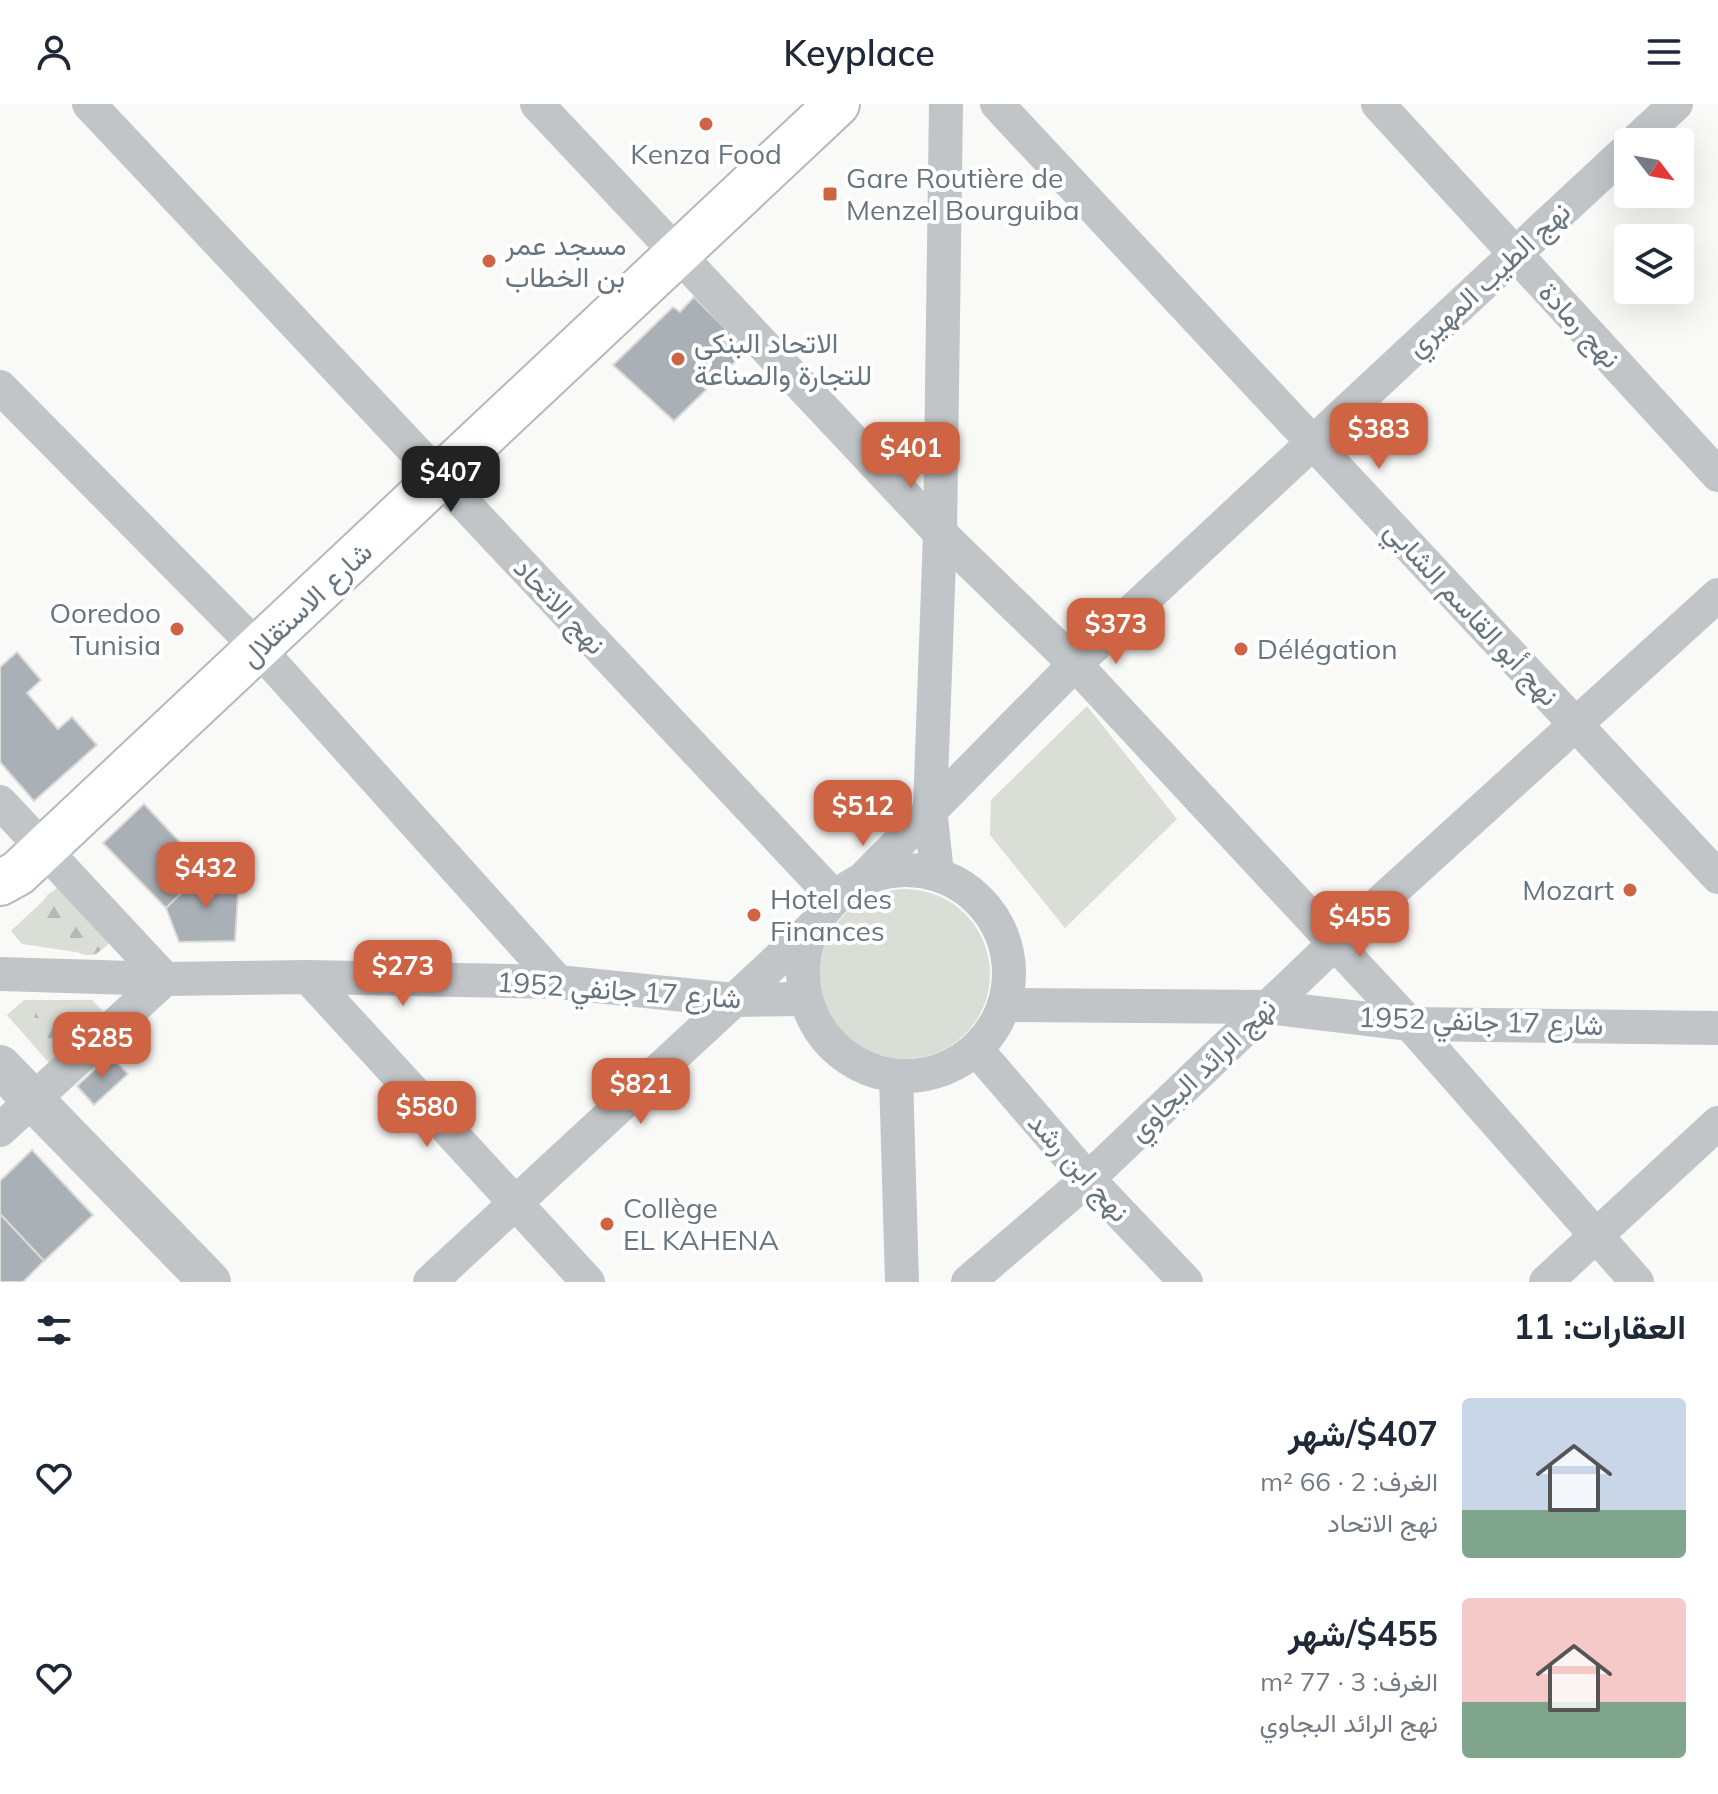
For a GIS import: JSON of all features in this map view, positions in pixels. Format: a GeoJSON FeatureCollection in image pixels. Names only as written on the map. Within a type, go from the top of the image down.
{"type":"FeatureCollection","features":[{"type":"Feature","properties":{"kind":"main road","name":"شارع الاستقلال"},"geometry":{"type":"LineString","coordinates":[[15,877],[837,104]]}},
{"type":"Feature","properties":{"kind":"street","name":"نهج الاتحاد"},"geometry":{"type":"LineString","coordinates":[[89,104],[834,897]]}},
{"type":"Feature","properties":{"kind":"street"},"geometry":{"type":"LineString","coordinates":[[537,104],[940,533],[1075,664],[1410,1024],[1637,1282]]}},
{"type":"Feature","properties":{"kind":"street"},"geometry":{"type":"LineString","coordinates":[[937,873],[930,808],[940,533],[946,104]]}},
{"type":"Feature","properties":{"kind":"street","name":"نهج أبو القاسم الشابي"},"geometry":{"type":"LineString","coordinates":[[997,104],[1718,877]]}},
{"type":"Feature","properties":{"kind":"street","name":"نهج رمادة"},"geometry":{"type":"LineString","coordinates":[[1378,104],[1718,475]]}},
{"type":"Feature","properties":{"kind":"street"},"geometry":{"type":"LineString","coordinates":[[1650,128],[1676,104]]}},
{"type":"Feature","properties":{"kind":"street","name":"نهج الطيب المهيري"},"geometry":{"type":"LineString","coordinates":[[865,877],[1075,664],[1614,162]]}},
{"type":"Feature","properties":{"kind":"street"},"geometry":{"type":"LineString","coordinates":[[0,387],[259,649],[558,982]]}},
{"type":"Feature","properties":{"kind":"street","name":"نهج الرائد البجاوي"},"geometry":{"type":"LineString","coordinates":[[968,1282],[1088,1179],[1334,944],[1718,595]]}},
{"type":"Feature","properties":{"kind":"street"},"geometry":{"type":"LineString","coordinates":[[0,802],[15,877],[165,979],[0,1130]]}},
{"type":"Feature","properties":{"kind":"street"},"geometry":{"type":"LineString","coordinates":[[430,1282],[813,927],[834,897],[865,877],[901,869],[937,873],[966,888],[990,911],[1005,940],[1009,972],[1004,1005],[993,1028],[976,1049],[939,1071],[896,1076],[866,1068],[838,1052],[818,1028],[805,999],[802,974],[804,950],[813,927]]}},
{"type":"Feature","properties":{"kind":"street","name":"شارع 17 جانفي 1952"},"geometry":{"type":"LineString","coordinates":[[0,974],[165,979],[308,977],[558,982],[734,1000],[805,999]]}},
{"type":"Feature","properties":{"kind":"street"},"geometry":{"type":"LineString","coordinates":[[308,977],[588,1282]]}},
{"type":"Feature","properties":{"kind":"street","name":"شارع 17 جانفي 1952"},"geometry":{"type":"LineString","coordinates":[[1004,1005],[1267,1007],[1410,1024],[1718,1028]]}},
{"type":"Feature","properties":{"kind":"street","name":"نهج ابن رشد"},"geometry":{"type":"LineString","coordinates":[[976,1049],[1088,1179],[1186,1282]]}},
{"type":"Feature","properties":{"kind":"street"},"geometry":{"type":"LineString","coordinates":[[0,1066],[210,1282]]}},
{"type":"Feature","properties":{"kind":"street"},"geometry":{"type":"LineString","coordinates":[[896,1076],[902,1282]]}},
{"type":"Feature","properties":{"kind":"street"},"geometry":{"type":"LineString","coordinates":[[1546,1282],[1718,1123]]}},
{"type":"Feature","properties":{"kind":"green space"},"geometry":{"type":"Polygon","coordinates":[[[1087,706],[1177,819],[1065,928],[990,835],[991,800],[1087,706]]]}},
{"type":"Feature","properties":{"kind":"green space"},"geometry":{"type":"Polygon","coordinates":[[[63,882],[114,939],[96,955],[22,944],[11,931],[63,882]]]}},
{"type":"Feature","properties":{"kind":"green space"},"geometry":{"type":"Polygon","coordinates":[[[905,889],[938,895],[965,914],[984,941],[990,974],[984,1007],[965,1034],[938,1053],[905,1059],[872,1053],[845,1034],[826,1007],[820,974],[826,941],[845,914],[872,895],[905,889]]]}},
{"type":"Feature","properties":{"kind":"green space"},"geometry":{"type":"Polygon","coordinates":[[[60,890],[73,895],[78,908],[73,921],[60,926],[47,921],[42,908],[47,895],[60,890]]]}},
{"type":"Feature","properties":{"kind":"green space"},"geometry":{"type":"Polygon","coordinates":[[[88,919],[101,924],[106,937],[101,950],[88,955],[75,950],[70,937],[75,924],[88,919]]]}},
{"type":"Feature","properties":{"kind":"green space"},"geometry":{"type":"Polygon","coordinates":[[[24,1000],[92,1000],[105,1013],[50,1064],[7,1015],[24,1000]]]}},
{"type":"Feature","properties":{"kind":"green space"},"geometry":{"type":"Polygon","coordinates":[[[52,1003],[65,1008],[70,1021],[65,1034],[52,1039],[39,1034],[34,1021],[39,1008],[52,1003]]]}},
{"type":"Feature","properties":{"kind":"building","name":"الاتحاد البنكي للتجارة والصناعة"},"geometry":{"type":"Polygon","coordinates":[[[694,297],[739,342],[743,354],[674,421],[613,365],[673,307],[680,312],[694,297]]]}},
{"type":"Feature","properties":{"kind":"building"},"geometry":{"type":"Polygon","coordinates":[[[17,652],[41,680],[27,693],[58,729],[72,717],[97,745],[34,801],[0,762],[0,667],[17,652]]]}},
{"type":"Feature","properties":{"kind":"building"},"geometry":{"type":"Polygon","coordinates":[[[144,804],[206,870],[166,908],[103,843],[144,804]]]}},
{"type":"Feature","properties":{"kind":"building"},"geometry":{"type":"Polygon","coordinates":[[[211,865],[238,894],[235,941],[179,942],[166,908],[211,865]]]}},
{"type":"Feature","properties":{"kind":"building"},"geometry":{"type":"Polygon","coordinates":[[[110,1055],[128,1074],[94,1105],[77,1086],[110,1055]]]}},
{"type":"Feature","properties":{"kind":"building"},"geometry":{"type":"Polygon","coordinates":[[[32,1150],[93,1215],[44,1261],[0,1214],[0,1181],[32,1150]]]}},
{"type":"Feature","properties":{"kind":"building"},"geometry":{"type":"Polygon","coordinates":[[[0,1214],[44,1261],[23,1282],[0,1282],[0,1214]]]}},
{"type":"Feature","properties":{"kind":"place","name":"Kenza Food"},"geometry":{"type":"Point","coordinates":[706,124]}},
{"type":"Feature","properties":{"kind":"place","name":"Gare Routière de Menzel Bourguiba"},"geometry":{"type":"Point","coordinates":[830,194]}},
{"type":"Feature","properties":{"kind":"place","name":"مسجد عمر بن الخطاب"},"geometry":{"type":"Point","coordinates":[489,261]}},
{"type":"Feature","properties":{"kind":"place","name":"الاتحاد البنكي للتجارة والصناعة"},"geometry":{"type":"Point","coordinates":[678,359]}},
{"type":"Feature","properties":{"kind":"place","name":"Ooredoo Tunisia"},"geometry":{"type":"Point","coordinates":[177,629]}},
{"type":"Feature","properties":{"kind":"place","name":"Délégation"},"geometry":{"type":"Point","coordinates":[1241,649]}},
{"type":"Feature","properties":{"kind":"place","name":"Mozart"},"geometry":{"type":"Point","coordinates":[1630,890]}},
{"type":"Feature","properties":{"kind":"place","name":"Hotel des Finances"},"geometry":{"type":"Point","coordinates":[754,915]}},
{"type":"Feature","properties":{"kind":"place","name":"Collège EL KAHENA"},"geometry":{"type":"Point","coordinates":[607,1224]}}]}
